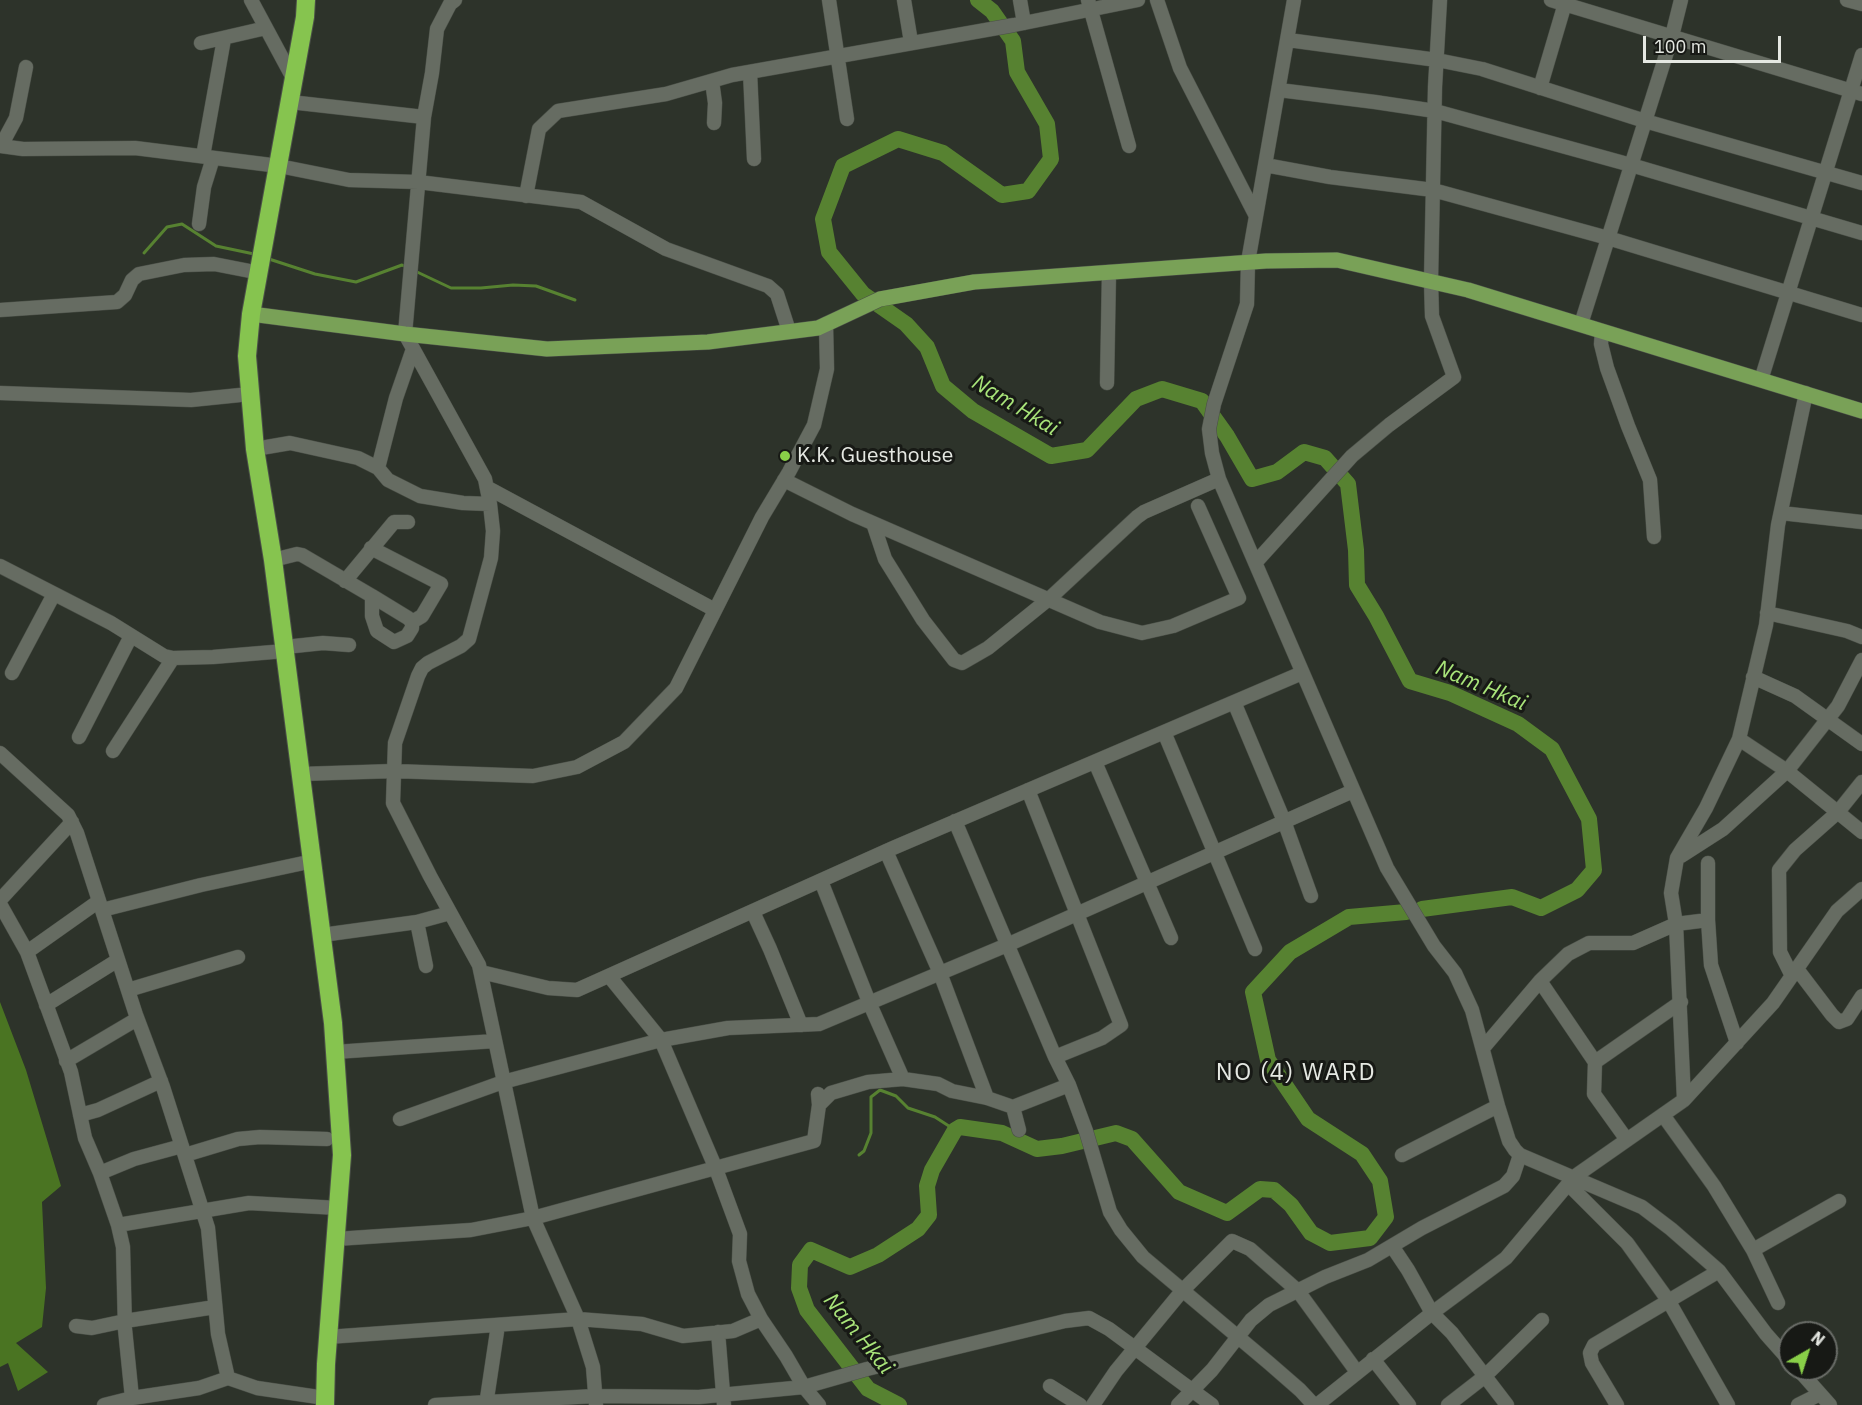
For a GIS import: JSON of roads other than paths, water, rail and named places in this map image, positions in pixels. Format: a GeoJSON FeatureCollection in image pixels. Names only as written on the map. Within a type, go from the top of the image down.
{"type":"FeatureCollection","features":[{"type":"Feature","properties":{"kind":"highway"},"geometry":{"type":"LineString","coordinates":[[306,0],[279,166],[251,314],[247,356],[255,449],[273,560],[332,1006],[342,1155],[325,1402]]}},
{"type":"Feature","properties":{"kind":"main road"},"geometry":{"type":"LineString","coordinates":[[251,314],[547,349],[708,342],[818,328],[873,302],[974,282],[1248,262],[1337,260],[1468,290],[1862,411]]}},
{"type":"Feature","properties":{"kind":"street"},"geometry":{"type":"LineString","coordinates":[[251,0],[294,80]]}},
{"type":"Feature","properties":{"kind":"street"},"geometry":{"type":"LineString","coordinates":[[455,0],[450,4],[437,29],[432,73],[423,117],[405,334],[485,479],[493,531],[491,558],[469,639],[422,668],[395,743],[393,803],[479,965],[533,1218],[578,1319],[593,1367],[596,1400]]}},
{"type":"Feature","properties":{"kind":"street"},"geometry":{"type":"LineString","coordinates":[[829,0],[847,119]]}},
{"type":"Feature","properties":{"kind":"street"},"geometry":{"type":"LineString","coordinates":[[904,0],[911,42]]}},
{"type":"Feature","properties":{"kind":"street"},"geometry":{"type":"LineString","coordinates":[[1019,24],[1020,0]]}},
{"type":"Feature","properties":{"kind":"street"},"geometry":{"type":"LineString","coordinates":[[526,196],[538,129],[558,111],[666,94],[750,72],[1019,24],[1090,5],[1138,0]]}},
{"type":"Feature","properties":{"kind":"street"},"geometry":{"type":"LineString","coordinates":[[1157,0],[1180,68],[1256,216]]}},
{"type":"Feature","properties":{"kind":"street"},"geometry":{"type":"LineString","coordinates":[[1294,0],[1248,262],[1247,304],[1214,404],[1209,429],[1219,479],[1387,868],[1434,946],[1455,973],[1472,1010],[1509,1141],[1520,1155],[1571,1180],[1642,1208],[1671,1229],[1719,1271],[1778,1347]]}},
{"type":"Feature","properties":{"kind":"street"},"geometry":{"type":"LineString","coordinates":[[1256,562],[1352,456],[1454,376],[1432,316],[1435,111],[1440,0]]}},
{"type":"Feature","properties":{"kind":"street"},"geometry":{"type":"LineString","coordinates":[[1551,0],[1566,2],[1856,92]]}},
{"type":"Feature","properties":{"kind":"street"},"geometry":{"type":"LineString","coordinates":[[1581,324],[1672,36],[1681,0]]}},
{"type":"Feature","properties":{"kind":"street"},"geometry":{"type":"LineString","coordinates":[[1847,0],[1862,4]]}},
{"type":"Feature","properties":{"kind":"street"},"geometry":{"type":"LineString","coordinates":[[1540,88],[1566,2]]}},
{"type":"Feature","properties":{"kind":"street"},"geometry":{"type":"LineString","coordinates":[[1090,5],[1129,146]]}},
{"type":"Feature","properties":{"kind":"street"},"geometry":{"type":"LineString","coordinates":[[201,43],[266,28]]}},
{"type":"Feature","properties":{"kind":"street"},"geometry":{"type":"LineString","coordinates":[[200,224],[224,39]]}},
{"type":"Feature","properties":{"kind":"street"},"geometry":{"type":"LineString","coordinates":[[1288,40],[1437,60],[1482,69],[1645,121],[1862,183]]}},
{"type":"Feature","properties":{"kind":"street"},"geometry":{"type":"LineString","coordinates":[[1761,380],[1826,172],[1856,92],[1862,55]]}},
{"type":"Feature","properties":{"kind":"street"},"geometry":{"type":"LineString","coordinates":[[26,67],[16,118],[0,146],[23,149],[135,148],[279,166],[349,180],[418,182],[581,202],[666,249],[768,286],[777,294],[789,332]]}},
{"type":"Feature","properties":{"kind":"street"},"geometry":{"type":"LineString","coordinates":[[750,72],[754,159]]}},
{"type":"Feature","properties":{"kind":"street"},"geometry":{"type":"LineString","coordinates":[[712,81],[715,103],[714,123]]}},
{"type":"Feature","properties":{"kind":"street"},"geometry":{"type":"LineString","coordinates":[[1279,90],[1435,111],[1631,165],[1862,233]]}},
{"type":"Feature","properties":{"kind":"street"},"geometry":{"type":"LineString","coordinates":[[290,102],[423,117]]}},
{"type":"Feature","properties":{"kind":"street"},"geometry":{"type":"LineString","coordinates":[[1265,165],[1330,177],[1433,190],[1608,238],[1862,315]]}},
{"type":"Feature","properties":{"kind":"street"},"geometry":{"type":"LineString","coordinates":[[0,310],[117,302],[125,295],[132,280],[139,274],[184,265],[214,264],[260,273]]}},
{"type":"Feature","properties":{"kind":"street"},"geometry":{"type":"LineString","coordinates":[[1107,383],[1109,272]]}},
{"type":"Feature","properties":{"kind":"street"},"geometry":{"type":"LineString","coordinates":[[301,774],[394,771],[533,776],[577,767],[624,742],[676,688],[762,517],[814,424],[827,369],[825,324]]}},
{"type":"Feature","properties":{"kind":"street"},"geometry":{"type":"LineString","coordinates":[[1602,331],[1601,344],[1607,368],[1650,480],[1654,537]]}},
{"type":"Feature","properties":{"kind":"street"},"geometry":{"type":"LineString","coordinates":[[378,468],[396,398],[413,349]]}},
{"type":"Feature","properties":{"kind":"street"},"geometry":{"type":"LineString","coordinates":[[0,393],[191,400],[250,394]]}},
{"type":"Feature","properties":{"kind":"street"},"geometry":{"type":"LineString","coordinates":[[1684,1100],[1681,1002],[1676,924],[1671,893],[1677,858],[1706,808],[1739,739],[1767,613],[1781,513],[1806,393]]}},
{"type":"Feature","properties":{"kind":"street"},"geometry":{"type":"LineString","coordinates":[[255,449],[290,443],[358,458],[378,468],[388,480],[420,496],[463,503],[490,504]]}},
{"type":"Feature","properties":{"kind":"street"},"geometry":{"type":"LineString","coordinates":[[873,522],[885,559],[923,620],[954,660],[962,663],[988,648],[1050,598],[1137,517],[1219,479]]}},
{"type":"Feature","properties":{"kind":"street"},"geometry":{"type":"LineString","coordinates":[[784,480],[873,522],[1050,598],[1100,622],[1142,633],[1173,626],[1239,598],[1198,506]]}},
{"type":"Feature","properties":{"kind":"street"},"geometry":{"type":"LineString","coordinates":[[488,488],[716,610]]}},
{"type":"Feature","properties":{"kind":"street"},"geometry":{"type":"LineString","coordinates":[[1781,513],[1862,522]]}},
{"type":"Feature","properties":{"kind":"street"},"geometry":{"type":"LineString","coordinates":[[345,581],[394,522],[408,522]]}},
{"type":"Feature","properties":{"kind":"street"},"geometry":{"type":"LineString","coordinates":[[371,548],[441,584],[422,616],[412,622]]}},
{"type":"Feature","properties":{"kind":"street"},"geometry":{"type":"LineString","coordinates":[[273,560],[297,554],[302,555],[412,622]]}},
{"type":"Feature","properties":{"kind":"street"},"geometry":{"type":"LineString","coordinates":[[0,566],[111,623],[156,653],[173,658],[285,649],[323,643],[349,645]]}},
{"type":"Feature","properties":{"kind":"street"},"geometry":{"type":"LineString","coordinates":[[12,673],[54,594]]}},
{"type":"Feature","properties":{"kind":"street"},"geometry":{"type":"LineString","coordinates":[[372,596],[374,624],[377,631],[385,637],[394,642],[407,636],[412,628],[412,622]]}},
{"type":"Feature","properties":{"kind":"street"},"geometry":{"type":"LineString","coordinates":[[1767,613],[1847,631],[1862,637]]}},
{"type":"Feature","properties":{"kind":"street"},"geometry":{"type":"LineString","coordinates":[[79,737],[131,636]]}},
{"type":"Feature","properties":{"kind":"street"},"geometry":{"type":"LineString","coordinates":[[113,751],[173,658]]}},
{"type":"Feature","properties":{"kind":"street"},"geometry":{"type":"LineString","coordinates":[[1677,858],[1723,829],[1787,771],[1838,706],[1862,660]]}},
{"type":"Feature","properties":{"kind":"street"},"geometry":{"type":"LineString","coordinates":[[481,972],[548,988],[577,990],[886,851],[1302,674]]}},
{"type":"Feature","properties":{"kind":"street"},"geometry":{"type":"LineString","coordinates":[[1753,677],[1796,696],[1862,744]]}},
{"type":"Feature","properties":{"kind":"street"},"geometry":{"type":"LineString","coordinates":[[1234,702],[1284,821],[1311,896]]}},
{"type":"Feature","properties":{"kind":"street"},"geometry":{"type":"LineString","coordinates":[[1164,732],[1255,949]]}},
{"type":"Feature","properties":{"kind":"street"},"geometry":{"type":"LineString","coordinates":[[1739,739],[1787,771],[1862,832]]}},
{"type":"Feature","properties":{"kind":"street"},"geometry":{"type":"LineString","coordinates":[[0,753],[68,815],[72,822],[137,1019],[161,1082],[208,1228],[218,1334],[228,1378]]}},
{"type":"Feature","properties":{"kind":"street"},"geometry":{"type":"LineString","coordinates":[[1095,762],[1171,938]]}},
{"type":"Feature","properties":{"kind":"street"},"geometry":{"type":"LineString","coordinates":[[1862,782],[1838,812],[1795,850],[1779,870],[1780,952],[1839,1022],[1847,1019],[1862,996]]}},
{"type":"Feature","properties":{"kind":"street"},"geometry":{"type":"LineString","coordinates":[[1028,790],[1121,1025],[1102,1038],[1055,1058]]}},
{"type":"Feature","properties":{"kind":"street"},"geometry":{"type":"LineString","coordinates":[[400,1119],[503,1082],[662,1040],[729,1028],[819,1024],[1007,945],[1353,791]]}},
{"type":"Feature","properties":{"kind":"street"},"geometry":{"type":"LineString","coordinates":[[955,821],[1055,1058],[1069,1085],[1086,1131],[1110,1212],[1121,1230],[1143,1257],[1315,1405],[1332,1395],[1373,1359],[1506,1258],[1571,1180],[1684,1100],[1773,1003],[1838,911],[1862,892]]}},
{"type":"Feature","properties":{"kind":"street"},"geometry":{"type":"LineString","coordinates":[[72,822],[0,902],[27,952],[66,1060],[85,1138],[118,1225],[123,1247],[125,1321],[132,1398]]}},
{"type":"Feature","properties":{"kind":"street"},"geometry":{"type":"LineString","coordinates":[[886,851],[940,973],[987,1098]]}},
{"type":"Feature","properties":{"kind":"street"},"geometry":{"type":"LineString","coordinates":[[27,952],[100,905],[313,861]]}},
{"type":"Feature","properties":{"kind":"street"},"geometry":{"type":"LineString","coordinates":[[1708,863],[1711,965],[1737,1043]]}},
{"type":"Feature","properties":{"kind":"street"},"geometry":{"type":"LineString","coordinates":[[820,881],[903,1079]]}},
{"type":"Feature","properties":{"kind":"street"},"geometry":{"type":"LineString","coordinates":[[753,912],[801,1025]]}},
{"type":"Feature","properties":{"kind":"street"},"geometry":{"type":"LineString","coordinates":[[322,936],[417,922],[450,913]]}},
{"type":"Feature","properties":{"kind":"street"},"geometry":{"type":"LineString","coordinates":[[1484,1047],[1540,981],[1569,954],[1589,943],[1632,943],[1676,924],[1708,920]]}},
{"type":"Feature","properties":{"kind":"street"},"geometry":{"type":"LineString","coordinates":[[417,922],[426,966]]}},
{"type":"Feature","properties":{"kind":"street"},"geometry":{"type":"LineString","coordinates":[[128,990],[238,957]]}},
{"type":"Feature","properties":{"kind":"street"},"geometry":{"type":"LineString","coordinates":[[46,1005],[118,960]]}},
{"type":"Feature","properties":{"kind":"street"},"geometry":{"type":"LineString","coordinates":[[609,976],[662,1040],[716,1168],[740,1234],[739,1261],[748,1294],[804,1387],[819,1405]]}},
{"type":"Feature","properties":{"kind":"street"},"geometry":{"type":"LineString","coordinates":[[1540,981],[1595,1062],[1594,1094],[1627,1140]]}},
{"type":"Feature","properties":{"kind":"street"},"geometry":{"type":"LineString","coordinates":[[1595,1062],[1681,1002]]}},
{"type":"Feature","properties":{"kind":"street"},"geometry":{"type":"LineString","coordinates":[[66,1060],[137,1019]]}},
{"type":"Feature","properties":{"kind":"street"},"geometry":{"type":"LineString","coordinates":[[335,1052],[495,1041]]}},
{"type":"Feature","properties":{"kind":"street"},"geometry":{"type":"LineString","coordinates":[[336,1239],[471,1230],[533,1218],[814,1141],[819,1099],[868,1082],[903,1079],[938,1084],[952,1091],[987,1098],[1014,1107],[1069,1085]]}},
{"type":"Feature","properties":{"kind":"street"},"geometry":{"type":"LineString","coordinates":[[80,1115],[98,1110],[161,1082]]}},
{"type":"Feature","properties":{"kind":"street"},"geometry":{"type":"LineString","coordinates":[[1402,1155],[1498,1106]]}},
{"type":"Feature","properties":{"kind":"street"},"geometry":{"type":"LineString","coordinates":[[1014,1107],[1019,1131]]}},
{"type":"Feature","properties":{"kind":"street"},"geometry":{"type":"LineString","coordinates":[[1663,1115],[1714,1186],[1753,1250],[1778,1304]]}},
{"type":"Feature","properties":{"kind":"street"},"geometry":{"type":"LineString","coordinates":[[100,1173],[134,1159],[238,1139],[281,1136],[327,1139]]}},
{"type":"Feature","properties":{"kind":"street"},"geometry":{"type":"LineString","coordinates":[[1178,1405],[1212,1370],[1251,1320],[1269,1305],[1368,1260],[1422,1228],[1504,1186],[1513,1176],[1520,1155]]}},
{"type":"Feature","properties":{"kind":"street"},"geometry":{"type":"LineString","coordinates":[[1571,1180],[1627,1243],[1668,1300],[1728,1405]]}},
{"type":"Feature","properties":{"kind":"street"},"geometry":{"type":"LineString","coordinates":[[1753,1250],[1839,1201]]}},
{"type":"Feature","properties":{"kind":"street"},"geometry":{"type":"LineString","coordinates":[[118,1225],[202,1209],[249,1203],[338,1208]]}},
{"type":"Feature","properties":{"kind":"street"},"geometry":{"type":"LineString","coordinates":[[1093,1405],[1116,1371],[1182,1291],[1232,1241],[1250,1249],[1298,1290],[1357,1372]]}},
{"type":"Feature","properties":{"kind":"street"},"geometry":{"type":"LineString","coordinates":[[1392,1246],[1408,1269],[1432,1313],[1452,1333],[1507,1405]]}},
{"type":"Feature","properties":{"kind":"street"},"geometry":{"type":"LineString","coordinates":[[1617,1405],[1592,1363],[1590,1353],[1594,1345],[1719,1271]]}},
{"type":"Feature","properties":{"kind":"street"},"geometry":{"type":"LineString","coordinates":[[76,1326],[93,1328],[215,1307]]}},
{"type":"Feature","properties":{"kind":"street"},"geometry":{"type":"LineString","coordinates":[[435,1405],[699,1396],[723,1400],[804,1387],[867,1369],[1065,1321],[1089,1318],[1135,1348],[1212,1405]]}},
{"type":"Feature","properties":{"kind":"street"},"geometry":{"type":"LineString","coordinates":[[328,1337],[578,1319],[642,1324],[683,1336],[733,1331],[761,1319]]}},
{"type":"Feature","properties":{"kind":"street"},"geometry":{"type":"LineString","coordinates":[[1448,1405],[1484,1377],[1542,1320]]}},
{"type":"Feature","properties":{"kind":"street"},"geometry":{"type":"LineString","coordinates":[[487,1404],[498,1325]]}},
{"type":"Feature","properties":{"kind":"street"},"geometry":{"type":"LineString","coordinates":[[718,1332],[723,1400]]}},
{"type":"Feature","properties":{"kind":"street"},"geometry":{"type":"LineString","coordinates":[[1373,1359],[1409,1405]]}},
{"type":"Feature","properties":{"kind":"street"},"geometry":{"type":"LineString","coordinates":[[104,1405],[132,1398],[199,1388],[228,1378],[257,1388],[325,1402]]}},
{"type":"Feature","properties":{"kind":"street"},"geometry":{"type":"LineString","coordinates":[[1809,1381],[1830,1405]]}},
{"type":"Feature","properties":{"kind":"street"},"geometry":{"type":"LineString","coordinates":[[1050,1386],[1080,1405]]}},
{"type":"Feature","properties":{"kind":"street"},"geometry":{"type":"LineString","coordinates":[[1798,1405],[1820,1394]]}},
{"type":"Feature","properties":{"kind":"waterway","name":"Nam Hkai"},"geometry":{"type":"LineString","coordinates":[[978,0],[992,11],[1013,41],[1017,72],[1047,124],[1051,159],[1028,191],[1002,195],[943,153],[898,139],[843,166],[823,219],[829,252],[863,294],[906,324],[927,347],[943,386],[973,411],[1051,456],[1087,450],[1136,399],[1162,389],[1202,401],[1227,436],[1252,479],[1277,472],[1304,452],[1325,458],[1348,484],[1356,550],[1357,585],[1410,681],[1450,693],[1518,724],[1552,749],[1589,819],[1594,870],[1577,890],[1541,908],[1512,897],[1422,909]]}},
{"type":"Feature","properties":{"kind":"waterway"},"geometry":{"type":"LineString","coordinates":[[144,253],[167,227],[182,224],[216,246],[254,254]]}},
{"type":"Feature","properties":{"kind":"waterway"},"geometry":{"type":"LineString","coordinates":[[269,259],[315,274],[356,282],[402,265],[406,267]]}},
{"type":"Feature","properties":{"kind":"waterway"},"geometry":{"type":"LineString","coordinates":[[415,271],[451,288],[536,286],[575,300]]}},
{"type":"Feature","properties":{"kind":"waterway","name":"Nam Hkai"},"geometry":{"type":"LineString","coordinates":[[899,1405],[868,1389],[807,1310],[799,1288],[800,1265],[811,1250],[850,1267],[878,1255],[918,1229],[929,1215],[927,1186],[932,1170],[955,1130],[960,1127],[1002,1133],[1037,1149],[1062,1146],[1116,1133],[1132,1139],[1179,1192],[1227,1213],[1260,1189],[1274,1190],[1291,1205],[1311,1233],[1330,1243],[1370,1238],[1386,1217],[1380,1181],[1362,1154],[1308,1119],[1268,1060],[1253,992],[1290,952],[1349,917],[1406,912]]}},
{"type":"Feature","properties":{"kind":"waterway"},"geometry":{"type":"LineString","coordinates":[[859,1155],[864,1151],[871,1133],[871,1097],[880,1090],[896,1096],[908,1108],[935,1117],[955,1130]]}},
{"type":"Feature","properties":{"kind":"place","name":"K.K. Guesthouse"},"geometry":{"type":"Point","coordinates":[785,456]}},
{"type":"Feature","properties":{"kind":"district","name":"NO (4) WARD"},"geometry":{"type":"Point","coordinates":[1296,1073]}}]}
